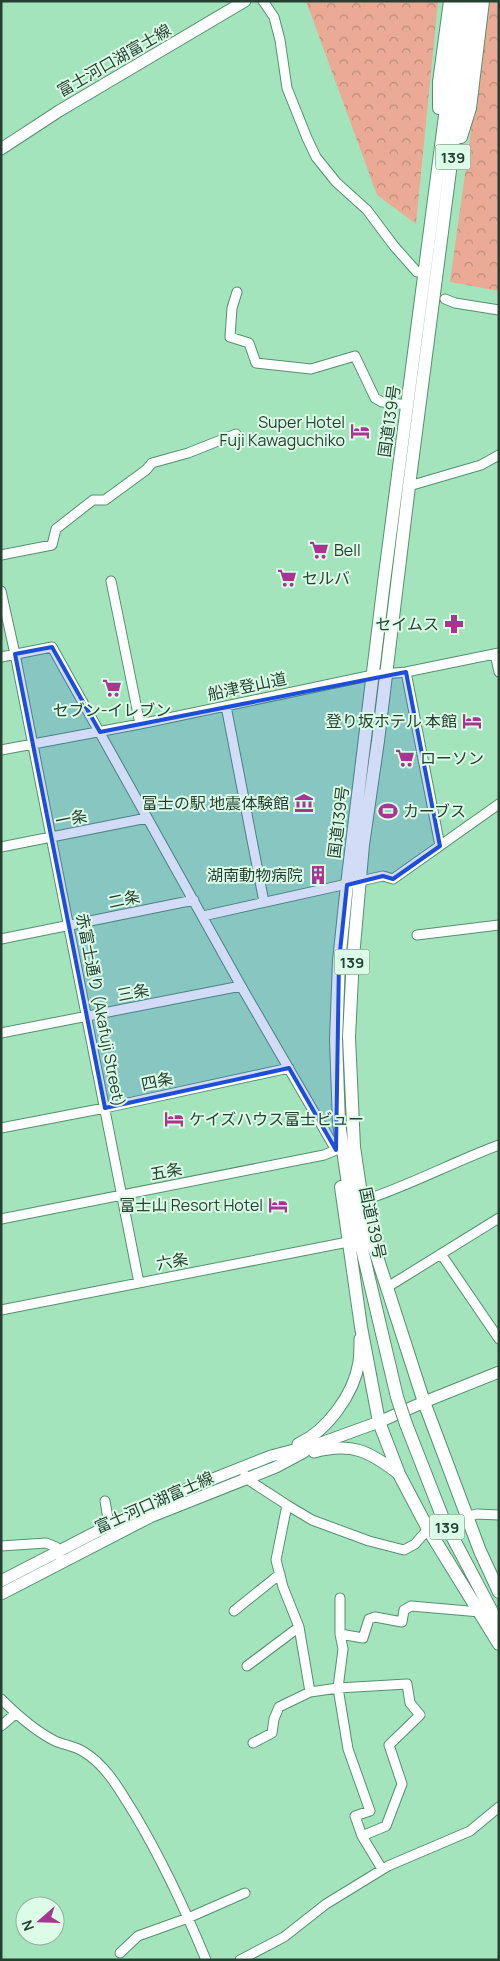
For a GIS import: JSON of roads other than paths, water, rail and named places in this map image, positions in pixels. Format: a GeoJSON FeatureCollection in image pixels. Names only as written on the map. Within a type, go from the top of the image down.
{"type":"FeatureCollection","features":[{"type":"Feature","properties":{"kind":"highway"},"geometry":{"type":"LineString","coordinates":[[438,163],[439,82],[450,1]]}},
{"type":"Feature","properties":{"kind":"highway","name":"国道139号"},"geometry":{"type":"LineString","coordinates":[[380,674],[408,405],[460,1]]}},
{"type":"Feature","properties":{"kind":"highway","name":"国道139号"},"geometry":{"type":"LineString","coordinates":[[472,1],[409,486],[380,674],[353,883],[339,961],[336,1040],[339,1123],[350,1198],[397,1397],[444,1521],[499,1625]]}},
{"type":"Feature","properties":{"kind":"highway"},"geometry":{"type":"LineString","coordinates":[[452,165],[470,108],[483,1]]}},
{"type":"Feature","properties":{"kind":"highway","name":"国道139号"},"geometry":{"type":"LineString","coordinates":[[353,883],[353,957],[349,1037],[354,1147],[362,1201],[386,1288],[424,1402],[480,1551],[499,1592]]}},
{"type":"Feature","properties":{"kind":"highway"},"geometry":{"type":"LineString","coordinates":[[339,1123],[336,1150],[348,1242],[379,1422],[399,1474],[428,1529],[499,1644]]}},
{"type":"Feature","properties":{"kind":"main road","name":"富士河口湖富士線"},"geometry":{"type":"LineString","coordinates":[[1,149],[59,111],[245,1]]}},
{"type":"Feature","properties":{"kind":"main road"},"geometry":{"type":"LineString","coordinates":[[271,1456],[306,1440],[335,1415],[349,1391],[359,1364],[361,1326]]}},
{"type":"Feature","properties":{"kind":"main road","name":"富士河口湖富士線"},"geometry":{"type":"LineString","coordinates":[[1,1594],[110,1538],[245,1473],[271,1456],[321,1443],[379,1422],[499,1372]]}},
{"type":"Feature","properties":{"kind":"main road","name":"富士河口湖富士線"},"geometry":{"type":"LineString","coordinates":[[1,1581],[109,1525],[170,1496],[245,1473],[276,1467],[321,1443]]}},
{"type":"Feature","properties":{"kind":"main road"},"geometry":{"type":"LineString","coordinates":[[276,1467],[327,1448],[352,1448],[376,1456],[399,1474]]}},
{"type":"Feature","properties":{"kind":"street"},"geometry":{"type":"LineString","coordinates":[[264,1],[274,17],[278,32],[287,88],[316,157],[336,182],[366,210],[417,272]]}},
{"type":"Feature","properties":{"kind":"street"},"geometry":{"type":"LineString","coordinates":[[237,292],[232,308],[230,337],[249,343],[256,363],[311,369],[355,356],[375,398],[382,402],[408,405]]}},
{"type":"Feature","properties":{"kind":"street"},"geometry":{"type":"LineString","coordinates":[[445,299],[499,310]]}},
{"type":"Feature","properties":{"kind":"street"},"geometry":{"type":"LineString","coordinates":[[1,555],[52,545],[56,529],[93,500],[105,500],[146,470],[152,463],[236,434]]}},
{"type":"Feature","properties":{"kind":"street"},"geometry":{"type":"LineString","coordinates":[[409,486],[482,465],[499,454]]}},
{"type":"Feature","properties":{"kind":"street"},"geometry":{"type":"LineString","coordinates":[[111,581],[140,724]]}},
{"type":"Feature","properties":{"kind":"street","name":"赤富士通り (Akafuji Street)"},"geometry":{"type":"LineString","coordinates":[[1,591],[139,1283]]}},
{"type":"Feature","properties":{"kind":"street"},"geometry":{"type":"LineString","coordinates":[[1,657],[52,647],[241,986],[336,1150]]}},
{"type":"Feature","properties":{"kind":"street"},"geometry":{"type":"LineString","coordinates":[[497,653],[499,672]]}},
{"type":"Feature","properties":{"kind":"street","name":"船津登山道"},"geometry":{"type":"LineString","coordinates":[[1,750],[140,724],[380,674],[406,672],[497,653]]}},
{"type":"Feature","properties":{"kind":"street"},"geometry":{"type":"LineString","coordinates":[[406,672],[440,846]]}},
{"type":"Feature","properties":{"kind":"street"},"geometry":{"type":"LineString","coordinates":[[226,706],[264,902]]}},
{"type":"Feature","properties":{"kind":"street"},"geometry":{"type":"LineString","coordinates":[[203,916],[383,876],[393,879],[499,804]]}},
{"type":"Feature","properties":{"kind":"street","name":"一条"},"geometry":{"type":"LineString","coordinates":[[1,847],[148,818]]}},
{"type":"Feature","properties":{"kind":"street","name":"二条"},"geometry":{"type":"LineString","coordinates":[[1,939],[194,900]]}},
{"type":"Feature","properties":{"kind":"street"},"geometry":{"type":"LineString","coordinates":[[418,935],[499,925]]}},
{"type":"Feature","properties":{"kind":"street","name":"三条"},"geometry":{"type":"LineString","coordinates":[[1,1033],[241,986]]}},
{"type":"Feature","properties":{"kind":"street","name":"四条"},"geometry":{"type":"LineString","coordinates":[[1,1128],[105,1108],[289,1068]]}},
{"type":"Feature","properties":{"kind":"street"},"geometry":{"type":"LineString","coordinates":[[362,1201],[388,1192],[464,1158],[499,1145]]}},
{"type":"Feature","properties":{"kind":"street","name":"五条"},"geometry":{"type":"LineString","coordinates":[[1,1219],[324,1155],[336,1150]]}},
{"type":"Feature","properties":{"kind":"street"},"geometry":{"type":"LineString","coordinates":[[386,1288],[499,1218]]}},
{"type":"Feature","properties":{"kind":"street","name":"六条"},"geometry":{"type":"LineString","coordinates":[[1,1310],[348,1242]]}},
{"type":"Feature","properties":{"kind":"street"},"geometry":{"type":"LineString","coordinates":[[441,1254],[499,1339]]}},
{"type":"Feature","properties":{"kind":"street"},"geometry":{"type":"LineString","coordinates":[[245,1473],[287,1505],[312,1520],[369,1542],[404,1550],[415,1544],[428,1529]]}},
{"type":"Feature","properties":{"kind":"street"},"geometry":{"type":"LineString","coordinates":[[104,1500],[110,1538]]}},
{"type":"Feature","properties":{"kind":"street"},"geometry":{"type":"LineString","coordinates":[[287,1505],[276,1560],[299,1627],[310,1692]]}},
{"type":"Feature","properties":{"kind":"street"},"geometry":{"type":"LineString","coordinates":[[468,1516],[477,1514],[499,1515]]}},
{"type":"Feature","properties":{"kind":"street"},"geometry":{"type":"LineString","coordinates":[[1,1546],[51,1544],[58,1552],[63,1563]]}},
{"type":"Feature","properties":{"kind":"street"},"geometry":{"type":"LineString","coordinates":[[234,1611],[280,1574]]}},
{"type":"Feature","properties":{"kind":"street"},"geometry":{"type":"LineString","coordinates":[[340,1598],[340,1634],[343,1649],[338,1688],[348,1749],[370,1811],[355,1816],[362,1836],[382,1869]]}},
{"type":"Feature","properties":{"kind":"street"},"geometry":{"type":"LineString","coordinates":[[340,1634],[363,1638],[369,1619],[375,1617],[402,1622],[404,1610],[410,1606],[480,1612]]}},
{"type":"Feature","properties":{"kind":"street"},"geometry":{"type":"LineString","coordinates":[[247,1666],[299,1627]]}},
{"type":"Feature","properties":{"kind":"street"},"geometry":{"type":"LineString","coordinates":[[253,1743],[272,1733],[274,1719],[279,1707],[310,1692],[338,1688],[407,1684],[410,1703],[420,1715],[389,1745],[402,1784],[386,1826],[362,1836]]}},
{"type":"Feature","properties":{"kind":"street"},"geometry":{"type":"LineString","coordinates":[[1,1699],[15,1714],[56,1741],[83,1751],[113,1778],[152,1844],[206,1960]]}},
{"type":"Feature","properties":{"kind":"street"},"geometry":{"type":"LineString","coordinates":[[1,1726],[15,1714]]}},
{"type":"Feature","properties":{"kind":"street"},"geometry":{"type":"LineString","coordinates":[[240,1960],[284,1937],[326,1904],[382,1869],[470,1831],[498,1809]]}},
{"type":"Feature","properties":{"kind":"street"},"geometry":{"type":"LineString","coordinates":[[120,1953],[138,1936],[188,1918],[245,1893]]}},
{"type":"Feature","properties":{"kind":"place","name":"Super Hotel Fuji Kawaguchiko"},"geometry":{"type":"Point","coordinates":[360,431]}},
{"type":"Feature","properties":{"kind":"place","name":"Bell"},"geometry":{"type":"Point","coordinates":[319,550]}},
{"type":"Feature","properties":{"kind":"place","name":"セルバ"},"geometry":{"type":"Point","coordinates":[287,578]}},
{"type":"Feature","properties":{"kind":"place","name":"セイムス"},"geometry":{"type":"Point","coordinates":[454,624]}},
{"type":"Feature","properties":{"kind":"place","name":"セブン-イレブン"},"geometry":{"type":"Point","coordinates":[112,688]}},
{"type":"Feature","properties":{"kind":"place","name":"登り坂ホテル 本館"},"geometry":{"type":"Point","coordinates":[472,721]}},
{"type":"Feature","properties":{"kind":"place","name":"ローソン"},"geometry":{"type":"Point","coordinates":[405,758]}},
{"type":"Feature","properties":{"kind":"place","name":"富士の駅 地震体験館"},"geometry":{"type":"Point","coordinates":[304,803]}},
{"type":"Feature","properties":{"kind":"place","name":"カーブス"},"geometry":{"type":"Point","coordinates":[388,811]}},
{"type":"Feature","properties":{"kind":"place","name":"湖南動物病院"},"geometry":{"type":"Point","coordinates":[318,875]}},
{"type":"Feature","properties":{"kind":"place","name":"ケイズハウス富士ビュー"},"geometry":{"type":"Point","coordinates":[174,1119]}},
{"type":"Feature","properties":{"kind":"place","name":"富士山 Resort Hotel"},"geometry":{"type":"Point","coordinates":[278,1205]}}]}
